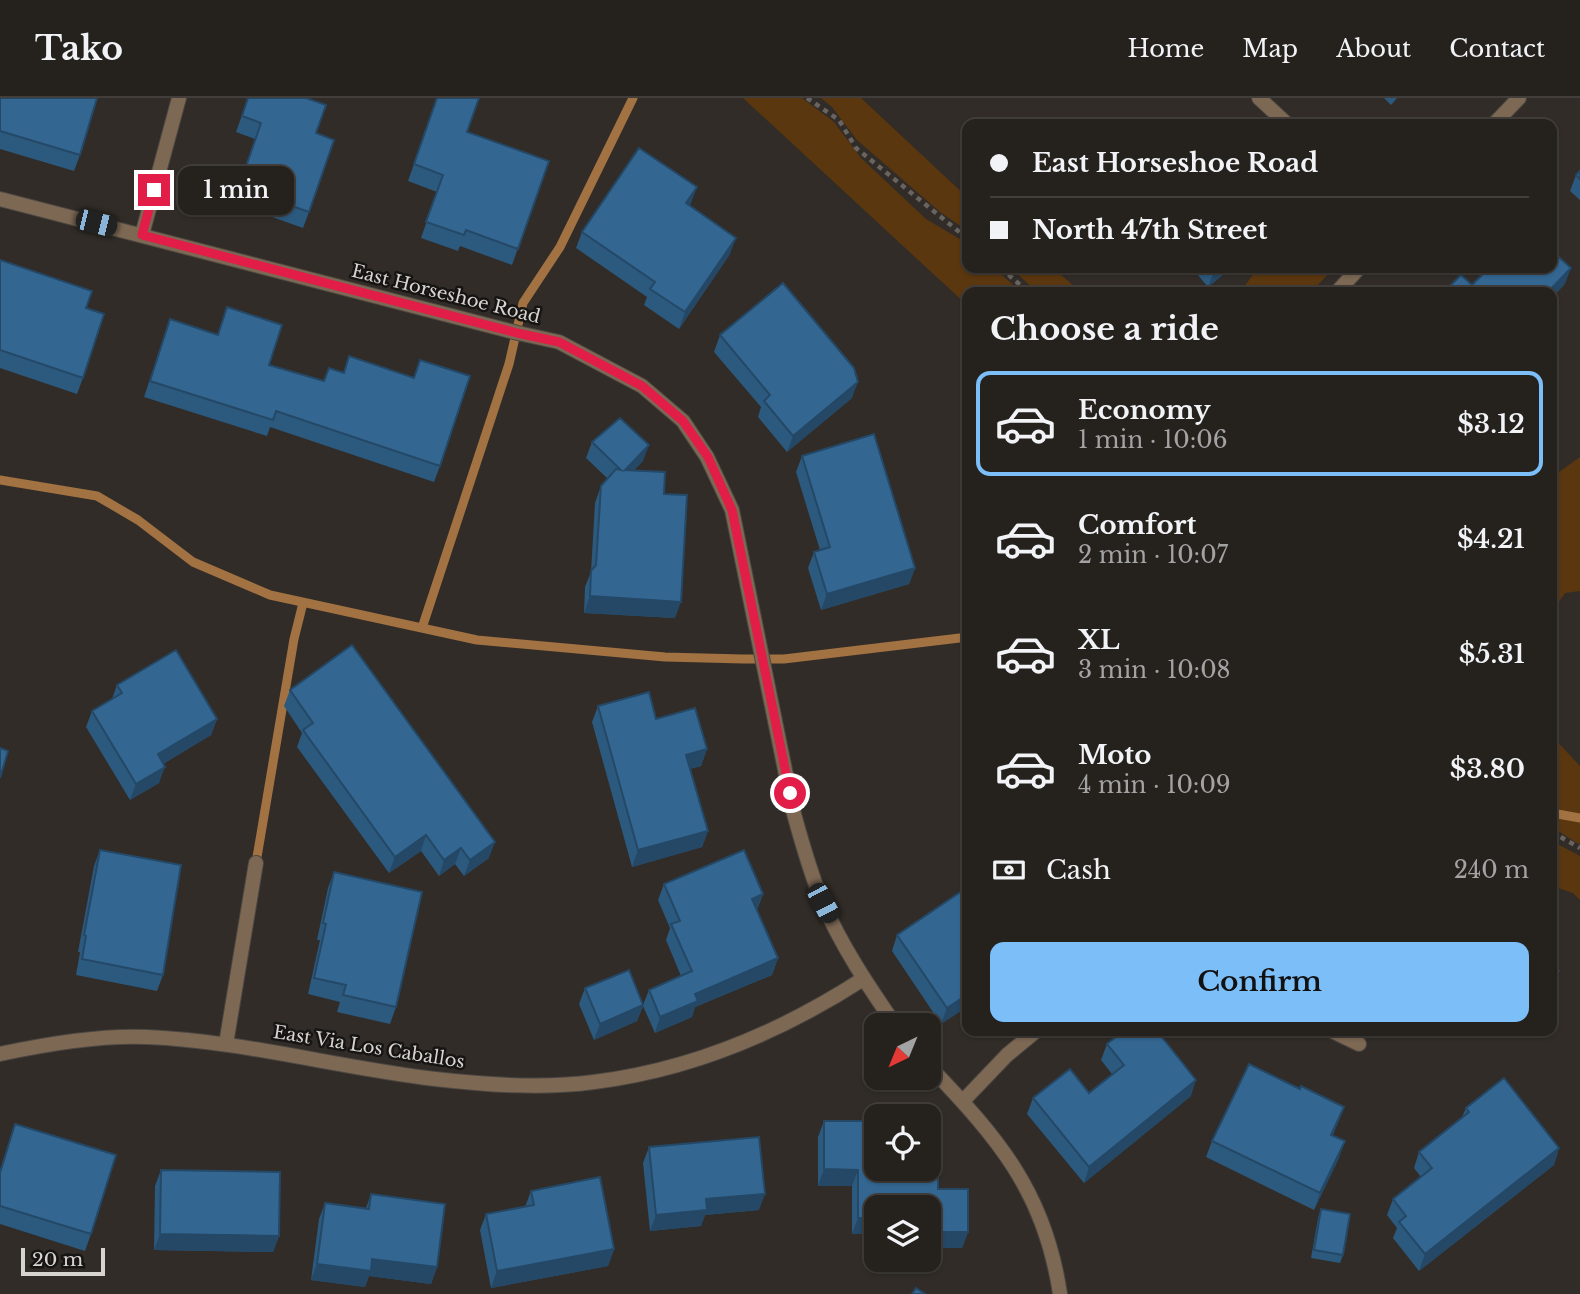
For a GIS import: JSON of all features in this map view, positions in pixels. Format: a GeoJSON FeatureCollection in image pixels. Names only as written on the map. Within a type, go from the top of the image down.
{"type":"FeatureCollection","features":[{"type":"Feature","properties":{"kind":"street"},"geometry":{"type":"LineString","coordinates":[[142,235],[178,98]]}},
{"type":"Feature","properties":{"kind":"street"},"geometry":{"type":"LineString","coordinates":[[1259,98],[1282,119]]}},
{"type":"Feature","properties":{"kind":"street"},"geometry":{"type":"LineString","coordinates":[[1499,119],[1519,98]]}},
{"type":"Feature","properties":{"kind":"street","name":"East Horseshoe Road"},"geometry":{"type":"LineString","coordinates":[[0,199],[559,342],[642,386],[683,421],[708,457],[732,510],[794,814],[808,862],[823,903],[863,979],[887,1013]]}},
{"type":"Feature","properties":{"kind":"street"},"geometry":{"type":"LineString","coordinates":[[1342,287],[1354,273]]}},
{"type":"Feature","properties":{"kind":"street"},"geometry":{"type":"LineString","coordinates":[[226,1044],[256,863]]}},
{"type":"Feature","properties":{"kind":"street","name":"East Via Los Caballos"},"geometry":{"type":"LineString","coordinates":[[0,1054],[73,1042],[145,1037],[226,1044],[435,1079],[527,1086],[593,1083],[664,1069],[764,1035],[822,1005],[863,979]]}},
{"type":"Feature","properties":{"kind":"street"},"geometry":{"type":"LineString","coordinates":[[963,1101],[1007,1055],[1030,1036]]}},
{"type":"Feature","properties":{"kind":"street"},"geometry":{"type":"LineString","coordinates":[[1342,1036],[1359,1044]]}},
{"type":"Feature","properties":{"kind":"street"},"geometry":{"type":"LineString","coordinates":[[942,1079],[1000,1144],[1030,1192],[1055,1261],[1060,1294]]}},
{"type":"Feature","properties":{"kind":"path"},"geometry":{"type":"LineString","coordinates":[[807,98],[839,120],[856,148],[962,234]]}},
{"type":"Feature","properties":{"kind":"path"},"geometry":{"type":"LineString","coordinates":[[1007,273],[1022,287]]}},
{"type":"Feature","properties":{"kind":"path"},"geometry":{"type":"LineString","coordinates":[[1557,835],[1580,848]]}},
{"type":"Feature","properties":{"kind":"shaded area"},"geometry":{"type":"Polygon","coordinates":[[[743,98],[802,98],[834,122],[861,158],[926,219],[962,240],[962,273],[1000,273],[1015,287],[962,287],[962,300],[743,98]]]}},
{"type":"Feature","properties":{"kind":"shaded area"},"geometry":{"type":"Polygon","coordinates":[[[821,98],[861,98],[962,192],[962,227],[940,212],[857,140],[832,107],[821,98]]]}},
{"type":"Feature","properties":{"kind":"shaded area"},"geometry":{"type":"Polygon","coordinates":[[[1016,273],[1059,273],[1075,287],[1032,287],[1016,273]]]}},
{"type":"Feature","properties":{"kind":"shaded area"},"geometry":{"type":"Polygon","coordinates":[[[1254,273],[1329,273],[1316,287],[1244,287],[1254,273]]]}},
{"type":"Feature","properties":{"kind":"shaded area"},"geometry":{"type":"Polygon","coordinates":[[[1580,457],[1580,591],[1565,593],[1557,605],[1557,473],[1580,457]]]}},
{"type":"Feature","properties":{"kind":"shaded area"},"geometry":{"type":"Polygon","coordinates":[[[1557,741],[1580,766],[1580,845],[1557,830],[1557,741]]]}},
{"type":"Feature","properties":{"kind":"shaded area"},"geometry":{"type":"Polygon","coordinates":[[[1557,844],[1580,856],[1580,900],[1573,893],[1557,888],[1557,844]]]}},
{"type":"Feature","properties":{"kind":"building"},"geometry":{"type":"Polygon","coordinates":[[[0,98],[97,98],[80,155],[0,131],[0,98]]]}},
{"type":"Feature","properties":{"kind":"building"},"geometry":{"type":"Polygon","coordinates":[[[248,98],[306,98],[326,105],[316,133],[334,140],[309,212],[239,187],[261,123],[242,116],[248,98]]]}},
{"type":"Feature","properties":{"kind":"building"},"geometry":{"type":"Polygon","coordinates":[[[437,98],[479,98],[467,132],[549,161],[518,249],[466,230],[464,235],[426,222],[443,175],[414,164],[437,98]]]}},
{"type":"Feature","properties":{"kind":"building"},"geometry":{"type":"Polygon","coordinates":[[[639,148],[697,187],[686,203],[736,238],[685,312],[650,289],[655,282],[582,232],[639,148]]]}},
{"type":"Feature","properties":{"kind":"building"},"geometry":{"type":"Polygon","coordinates":[[[1557,255],[1571,268],[1553,287],[1449,287],[1461,275],[1472,285],[1484,273],[1557,273],[1557,255]]]}},
{"type":"Feature","properties":{"kind":"building"},"geometry":{"type":"Polygon","coordinates":[[[0,260],[92,291],[86,308],[104,314],[83,378],[0,350],[0,260]]]}},
{"type":"Feature","properties":{"kind":"building"},"geometry":{"type":"Polygon","coordinates":[[[783,283],[854,368],[858,382],[793,436],[764,401],[770,395],[720,335],[783,283]]]}},
{"type":"Feature","properties":{"kind":"building"},"geometry":{"type":"Polygon","coordinates":[[[227,307],[282,325],[269,365],[324,381],[329,368],[344,373],[349,356],[414,378],[420,360],[470,376],[440,466],[276,411],[273,420],[150,381],[170,319],[218,335],[227,307]]]}},
{"type":"Feature","properties":{"kind":"building"},"geometry":{"type":"Polygon","coordinates":[[[620,418],[649,445],[625,470],[665,472],[664,494],[687,495],[681,602],[590,596],[591,571],[596,565],[601,486],[616,469],[621,470],[592,442],[620,418]]]}},
{"type":"Feature","properties":{"kind":"building"},"geometry":{"type":"Polygon","coordinates":[[[874,434],[915,568],[827,594],[814,552],[830,547],[802,456],[874,434]]]}},
{"type":"Feature","properties":{"kind":"building"},"geometry":{"type":"Polygon","coordinates":[[[352,645],[495,842],[470,860],[461,848],[444,860],[426,835],[395,857],[303,730],[313,723],[290,690],[352,645]]]}},
{"type":"Feature","properties":{"kind":"building"},"geometry":{"type":"Polygon","coordinates":[[[176,650],[217,719],[158,754],[165,767],[136,784],[92,711],[122,693],[117,685],[176,650]]]}},
{"type":"Feature","properties":{"kind":"building"},"geometry":{"type":"Polygon","coordinates":[[[649,692],[656,719],[695,708],[707,749],[686,755],[708,831],[638,850],[598,706],[649,692]]]}},
{"type":"Feature","properties":{"kind":"building"},"geometry":{"type":"Polygon","coordinates":[[[0,748],[8,751],[0,778],[0,748]]]}},
{"type":"Feature","properties":{"kind":"building"},"geometry":{"type":"Polygon","coordinates":[[[100,850],[181,865],[163,975],[82,959],[100,850]]]}},
{"type":"Feature","properties":{"kind":"building"},"geometry":{"type":"Polygon","coordinates":[[[744,850],[763,894],[752,899],[778,958],[695,994],[698,1001],[660,1017],[649,990],[692,971],[671,924],[680,921],[664,884],[744,850]]]}},
{"type":"Feature","properties":{"kind":"building"},"geometry":{"type":"Polygon","coordinates":[[[334,872],[422,892],[396,1007],[343,995],[346,985],[314,978],[334,872]]]}},
{"type":"Feature","properties":{"kind":"building"},"geometry":{"type":"Polygon","coordinates":[[[962,891],[962,998],[947,1008],[897,935],[962,891]]]}},
{"type":"Feature","properties":{"kind":"building"},"geometry":{"type":"Polygon","coordinates":[[[629,970],[643,1005],[600,1024],[585,988],[629,970]]]}},
{"type":"Feature","properties":{"kind":"building"},"geometry":{"type":"Polygon","coordinates":[[[1117,1036],[1161,1036],[1196,1080],[1089,1167],[1033,1098],[1070,1069],[1089,1093],[1124,1065],[1107,1044],[1117,1036]]]}},
{"type":"Feature","properties":{"kind":"building"},"geometry":{"type":"Polygon","coordinates":[[[1249,1064],[1344,1107],[1331,1135],[1345,1141],[1320,1193],[1212,1141],[1249,1064]]]}},
{"type":"Feature","properties":{"kind":"building"},"geometry":{"type":"Polygon","coordinates":[[[1504,1078],[1559,1148],[1425,1254],[1399,1222],[1406,1216],[1393,1199],[1432,1168],[1419,1152],[1469,1112],[1466,1108],[1504,1078]]]}},
{"type":"Feature","properties":{"kind":"building"},"geometry":{"type":"Polygon","coordinates":[[[824,1121],[864,1121],[864,1181],[938,1181],[938,1189],[968,1189],[968,1232],[941,1232],[941,1195],[864,1195],[864,1218],[858,1218],[858,1170],[824,1169],[824,1121]]]}},
{"type":"Feature","properties":{"kind":"building"},"geometry":{"type":"Polygon","coordinates":[[[15,1124],[116,1155],[91,1234],[0,1206],[0,1173],[15,1124]]]}},
{"type":"Feature","properties":{"kind":"building"},"geometry":{"type":"Polygon","coordinates":[[[759,1137],[765,1194],[706,1199],[707,1210],[656,1215],[649,1147],[759,1137]]]}},
{"type":"Feature","properties":{"kind":"building"},"geometry":{"type":"Polygon","coordinates":[[[161,1170],[280,1172],[279,1236],[160,1234],[161,1170]]]}},
{"type":"Feature","properties":{"kind":"building"},"geometry":{"type":"Polygon","coordinates":[[[600,1177],[614,1249],[497,1271],[486,1214],[534,1205],[531,1191],[600,1177]]]}},
{"type":"Feature","properties":{"kind":"building"},"geometry":{"type":"Polygon","coordinates":[[[371,1194],[445,1204],[437,1267],[372,1259],[371,1271],[317,1264],[325,1203],[369,1209],[371,1194]]]}},
{"type":"Feature","properties":{"kind":"building"},"geometry":{"type":"Polygon","coordinates":[[[1321,1209],[1350,1214],[1343,1255],[1314,1250],[1321,1209]]]}},
{"type":"Feature","properties":{"kind":"building"},"geometry":{"type":"Polygon","coordinates":[[[916,1288],[925,1294],[912,1294],[916,1288]]]}},
{"type":"Feature","properties":{"kind":"waterway"},"geometry":{"type":"LineString","coordinates":[[422,628],[509,364],[523,303],[560,247],[633,98]]}},
{"type":"Feature","properties":{"kind":"waterway"},"geometry":{"type":"LineString","coordinates":[[0,480],[97,496],[138,520],[193,562],[270,595],[477,640],[665,657],[784,659],[962,638]]}},
{"type":"Feature","properties":{"kind":"waterway"},"geometry":{"type":"LineString","coordinates":[[256,863],[294,639],[303,603]]}},
{"type":"Feature","properties":{"kind":"waterway"},"geometry":{"type":"LineString","coordinates":[[1557,814],[1580,818]]}},
{"type":"Feature","properties":{"kind":"route"},"geometry":{"type":"LineString","coordinates":[[154,190],[142,235],[559,342],[642,386],[683,421],[708,457],[732,510],[790,793]]}}]}
